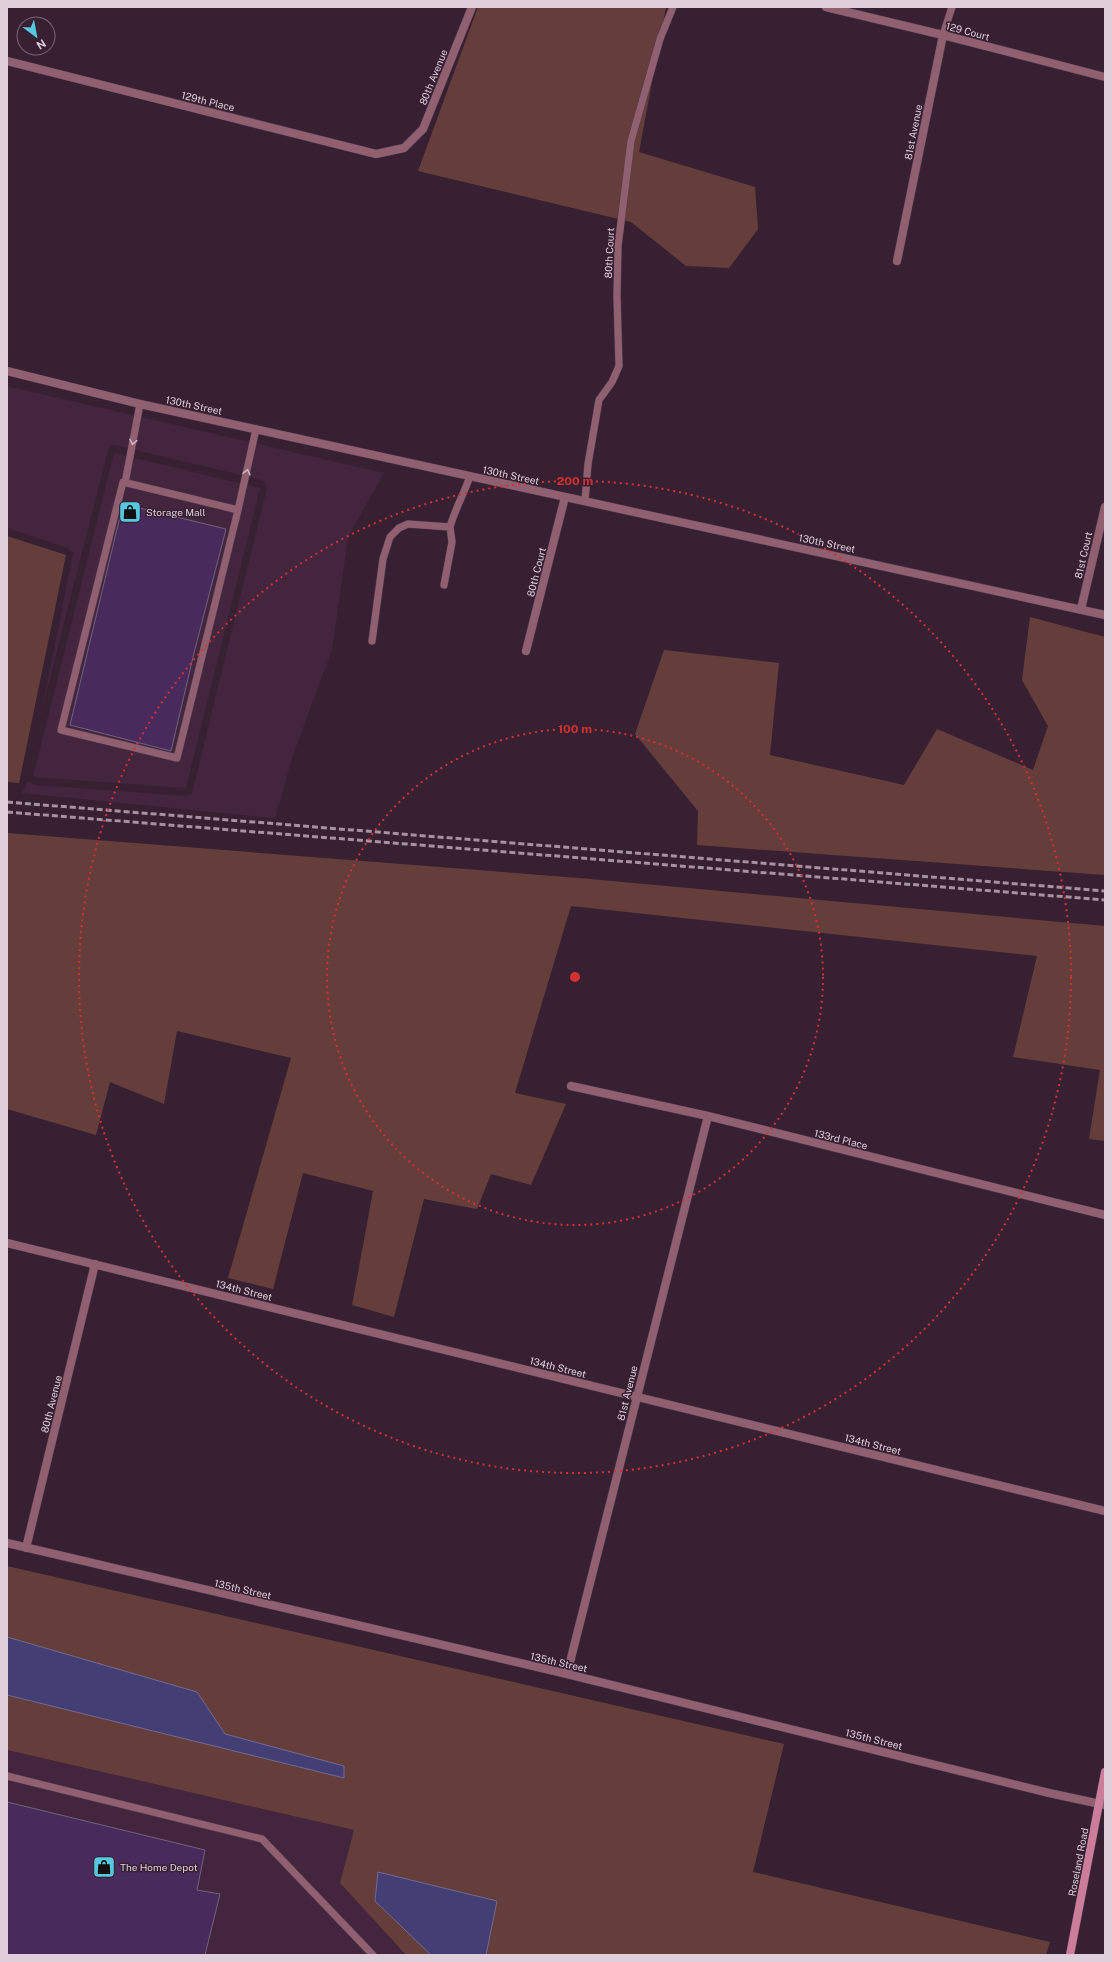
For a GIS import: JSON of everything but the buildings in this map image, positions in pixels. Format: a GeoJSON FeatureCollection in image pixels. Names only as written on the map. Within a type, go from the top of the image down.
{"type":"FeatureCollection","features":[{"type":"Feature","properties":{"kind":"main road","name":"Roseland Road"},"geometry":{"type":"LineString","coordinates":[[1070,1955],[1102,1804],[1105,1772]]}},
{"type":"Feature","properties":{"kind":"street","name":"80th Avenue"},"geometry":{"type":"LineString","coordinates":[[404,148],[422,129],[472,7]]}},
{"type":"Feature","properties":{"kind":"street","name":"129 Court"},"geometry":{"type":"LineString","coordinates":[[826,7],[943,35],[1105,77]]}},
{"type":"Feature","properties":{"kind":"street","name":"81st Avenue"},"geometry":{"type":"LineString","coordinates":[[897,261],[943,35]]}},
{"type":"Feature","properties":{"kind":"street","name":"129th Place"},"geometry":{"type":"LineString","coordinates":[[7,61],[376,154],[404,148]]}},
{"type":"Feature","properties":{"kind":"street","name":"130th Street"},"geometry":{"type":"LineString","coordinates":[[7,371],[140,404],[1105,615]]}},
{"type":"Feature","properties":{"kind":"street","name":"80th Court"},"geometry":{"type":"LineString","coordinates":[[526,651],[565,497]]}},
{"type":"Feature","properties":{"kind":"street","name":"81st Court"},"geometry":{"type":"LineString","coordinates":[[1081,609],[1105,507]]}},
{"type":"Feature","properties":{"kind":"street","name":"133rd Place"},"geometry":{"type":"LineString","coordinates":[[572,1086],[708,1116],[1105,1215]]}},
{"type":"Feature","properties":{"kind":"street","name":"81st Avenue"},"geometry":{"type":"LineString","coordinates":[[567,1674],[708,1116]]}},
{"type":"Feature","properties":{"kind":"street","name":"134th Street"},"geometry":{"type":"LineString","coordinates":[[7,1243],[1105,1511]]}},
{"type":"Feature","properties":{"kind":"street","name":"80th Avenue"},"geometry":{"type":"LineString","coordinates":[[26,1548],[95,1264]]}},
{"type":"Feature","properties":{"kind":"street","name":"135th Street"},"geometry":{"type":"LineString","coordinates":[[7,1543],[567,1674],[1049,1793],[1102,1804]]}},
{"type":"Feature","properties":{"kind":"lane","name":"80th Court"},"geometry":{"type":"LineString","coordinates":[[585,501],[588,464],[599,400],[612,382],[619,366],[617,296],[618,246],[631,141],[660,39],[673,7]]}},
{"type":"Feature","properties":{"kind":"lane","name":"81st Avenue"},"geometry":{"type":"LineString","coordinates":[[943,35],[952,7]]}},
{"type":"Feature","properties":{"kind":"lane"},"geometry":{"type":"LineString","coordinates":[[140,404],[125,483],[123,482],[61,730],[177,758],[238,510],[256,429]]}},
{"type":"Feature","properties":{"kind":"lane"},"geometry":{"type":"LineString","coordinates":[[444,585],[452,542],[450,527],[453,516],[464,495],[470,476]]}},
{"type":"Feature","properties":{"kind":"lane"},"geometry":{"type":"LineString","coordinates":[[125,483],[238,510]]}},
{"type":"Feature","properties":{"kind":"lane"},"geometry":{"type":"LineString","coordinates":[[372,641],[383,559],[390,537],[408,524],[450,527]]}},
{"type":"Feature","properties":{"kind":"lane"},"geometry":{"type":"LineString","coordinates":[[7,1776],[262,1839],[373,1955]]}},
{"type":"Feature","properties":{"kind":"shaded area"},"geometry":{"type":"Polygon","coordinates":[[[478,7],[666,7],[639,152],[755,187],[758,229],[729,268],[686,266],[631,222],[418,171],[478,7]]]}},
{"type":"Feature","properties":{"kind":"shaded area"},"geometry":{"type":"Polygon","coordinates":[[[7,386],[384,473],[348,537],[332,650],[293,755],[275,818],[21,793],[26,788],[27,781],[34,785],[186,796],[192,793],[267,488],[265,483],[261,480],[115,445],[109,446],[43,706],[73,553],[68,548],[7,528],[7,386]]]}},
{"type":"Feature","properties":{"kind":"shaded area"},"geometry":{"type":"Polygon","coordinates":[[[114,453],[260,488],[186,788],[33,777],[114,453]]]}},
{"type":"Feature","properties":{"kind":"shaded area"},"geometry":{"type":"Polygon","coordinates":[[[7,536],[66,555],[19,783],[7,782],[7,536]]]}},
{"type":"Feature","properties":{"kind":"shaded area"},"geometry":{"type":"Polygon","coordinates":[[[1030,617],[1105,637],[1105,875],[697,845],[698,811],[635,734],[664,650],[779,663],[770,755],[904,785],[937,729],[1033,770],[1048,726],[1022,680],[1030,617]]]}},
{"type":"Feature","properties":{"kind":"shaded area"},"geometry":{"type":"Polygon","coordinates":[[[7,833],[579,878],[1105,926],[1105,1141],[1089,1139],[1100,1070],[1013,1057],[1037,956],[571,906],[515,1093],[566,1104],[531,1185],[491,1174],[477,1209],[424,1199],[394,1317],[352,1305],[373,1191],[303,1173],[273,1289],[228,1278],[291,1058],[177,1031],[164,1104],[110,1082],[96,1135],[7,1109],[7,833]]]}},
{"type":"Feature","properties":{"kind":"shaded area"},"geometry":{"type":"Polygon","coordinates":[[[7,1566],[784,1744],[753,1872],[1050,1942],[1046,1955],[406,1955],[340,1883],[354,1830],[7,1750],[7,1566]]]}},
{"type":"Feature","properties":{"kind":"shaded area"},"geometry":{"type":"Polygon","coordinates":[[[7,1637],[197,1692],[225,1734],[344,1766],[344,1778],[7,1695],[7,1637]]]}},
{"type":"Feature","properties":{"kind":"shaded area"},"geometry":{"type":"Polygon","coordinates":[[[7,1750],[354,1830],[340,1883],[406,1955],[7,1955],[7,1750]]]}},
{"type":"Feature","properties":{"kind":"shaded area"},"geometry":{"type":"Polygon","coordinates":[[[378,1872],[497,1901],[486,1955],[431,1955],[375,1901],[378,1872]]]}},
{"type":"Feature","properties":{"kind":"railway"},"geometry":{"type":"LineString","coordinates":[[7,802],[1105,891]]}},
{"type":"Feature","properties":{"kind":"railway"},"geometry":{"type":"LineString","coordinates":[[7,812],[1105,900]]}},
{"type":"Feature","properties":{"kind":"place","name":"Storage Mall"},"geometry":{"type":"Point","coordinates":[130,512]}},
{"type":"Feature","properties":{"kind":"place","name":"The Home Depot"},"geometry":{"type":"Point","coordinates":[104,1867]}}]}
